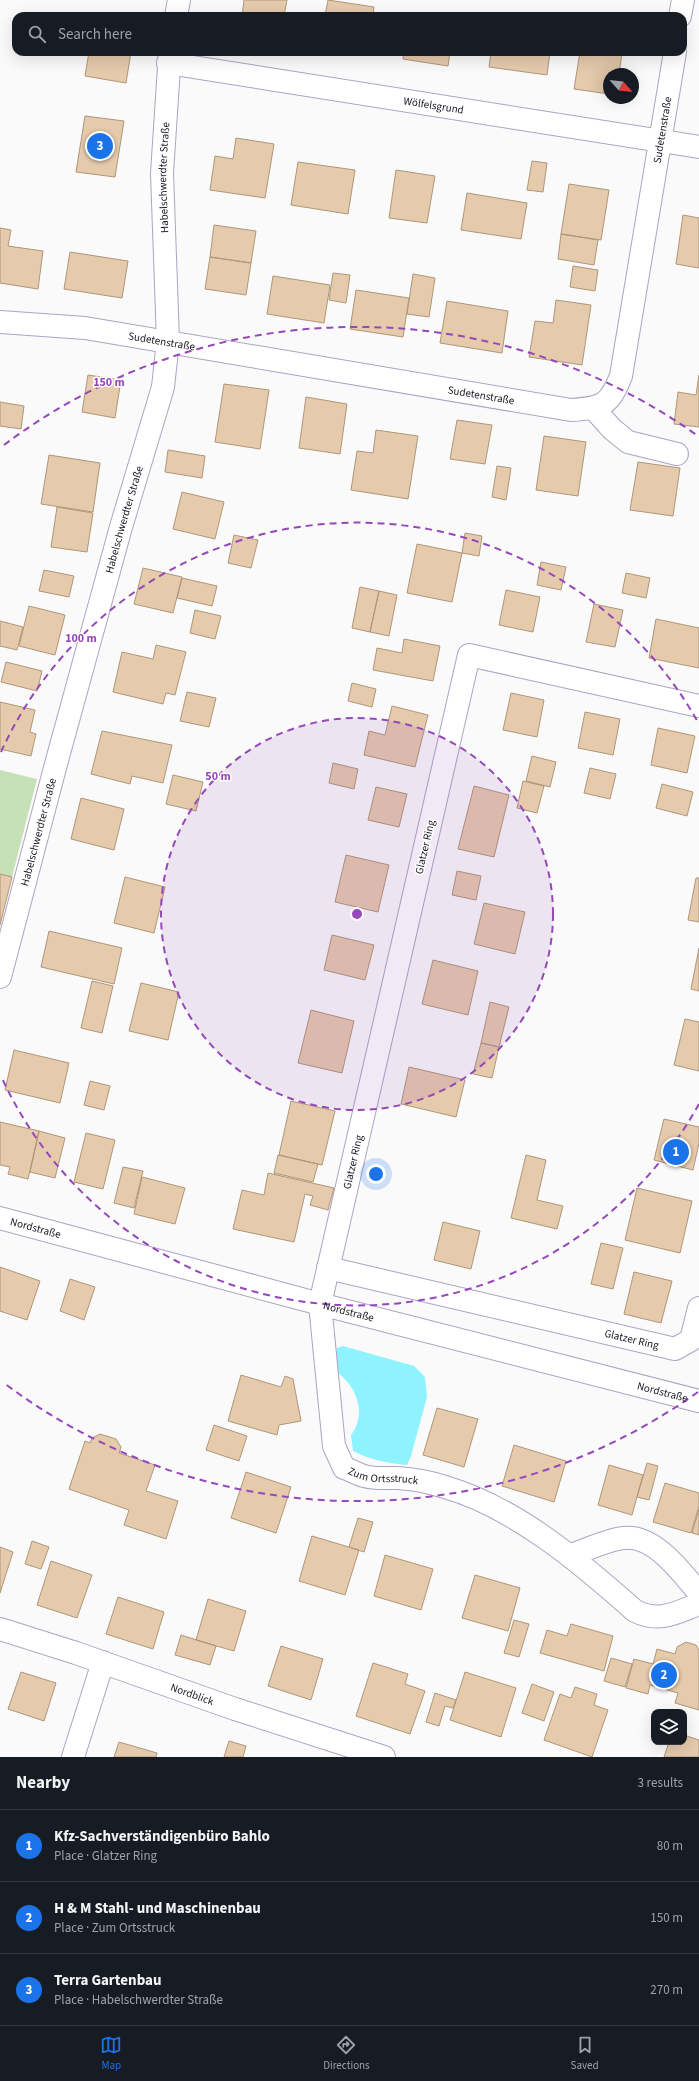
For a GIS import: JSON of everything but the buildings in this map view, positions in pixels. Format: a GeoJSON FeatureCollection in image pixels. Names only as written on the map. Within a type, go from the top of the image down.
{"type":"FeatureCollection","features":[{"type":"Feature","properties":{"kind":"street"},"geometry":{"type":"LineString","coordinates":[[177,12],[179,0]]}},
{"type":"Feature","properties":{"kind":"street"},"geometry":{"type":"LineString","coordinates":[[681,12],[683,0]]}},
{"type":"Feature","properties":{"kind":"street","name":"Sudetenstraße"},"geometry":{"type":"LineString","coordinates":[[0,322],[85,328],[571,410],[594,409],[613,396],[620,376],[674,56]]}},
{"type":"Feature","properties":{"kind":"street","name":"Wölfelsgrund"},"geometry":{"type":"LineString","coordinates":[[169,57],[699,147]]}},
{"type":"Feature","properties":{"kind":"street","name":"Habelschwerdter Straße"},"geometry":{"type":"LineString","coordinates":[[0,977],[64,733],[121,527],[163,387],[168,341],[162,173],[169,57]]}},
{"type":"Feature","properties":{"kind":"street"},"geometry":{"type":"LineString","coordinates":[[594,409],[612,429],[628,442],[677,454]]}},
{"type":"Feature","properties":{"kind":"street","name":"Glatzer Ring"},"geometry":{"type":"LineString","coordinates":[[320,1304],[469,655],[699,706]]}},
{"type":"Feature","properties":{"kind":"street","name":"Nordstraße"},"geometry":{"type":"LineString","coordinates":[[0,1218],[320,1304],[699,1401]]}},
{"type":"Feature","properties":{"kind":"street","name":"Glatzer Ring"},"geometry":{"type":"LineString","coordinates":[[328,1268],[675,1349],[691,1340],[699,1308]]}},
{"type":"Feature","properties":{"kind":"street","name":"Zum Ortsstruck"},"geometry":{"type":"LineString","coordinates":[[320,1304],[334,1446],[344,1468],[365,1476],[425,1482],[465,1493],[531,1529],[571,1556],[635,1611],[646,1617],[665,1617],[699,1604]]}},
{"type":"Feature","properties":{"kind":"street"},"geometry":{"type":"LineString","coordinates":[[571,1556],[624,1537],[640,1540],[663,1552],[699,1593]]}},
{"type":"Feature","properties":{"kind":"street","name":"Nordblick"},"geometry":{"type":"LineString","coordinates":[[0,1629],[103,1662],[235,1709],[384,1757]]}},
{"type":"Feature","properties":{"kind":"street"},"geometry":{"type":"LineString","coordinates":[[73,1757],[103,1662]]}},
{"type":"Feature","properties":{"kind":"green space"},"geometry":{"type":"Polygon","coordinates":[[[0,770],[37,779],[12,877],[0,874],[0,770]]]}},
{"type":"Feature","properties":{"kind":"water"},"geometry":{"type":"Polygon","coordinates":[[[343,1346],[414,1366],[425,1377],[427,1397],[411,1456],[407,1465],[379,1461],[353,1451],[351,1435],[356,1427],[359,1410],[355,1393],[345,1379],[338,1373],[335,1356],[337,1348],[343,1346]]]}},
{"type":"Feature","properties":{"kind":"place","name":"Terra Gartenbau"},"geometry":{"type":"Point","coordinates":[100,146]}},
{"type":"Feature","properties":{"kind":"place","name":"Kfz-Sachverständigenbüro Bahlo"},"geometry":{"type":"Point","coordinates":[676,1152]}},
{"type":"Feature","properties":{"kind":"place","name":"H & M Stahl- und Maschinenbau"},"geometry":{"type":"Point","coordinates":[664,1675]}}]}
